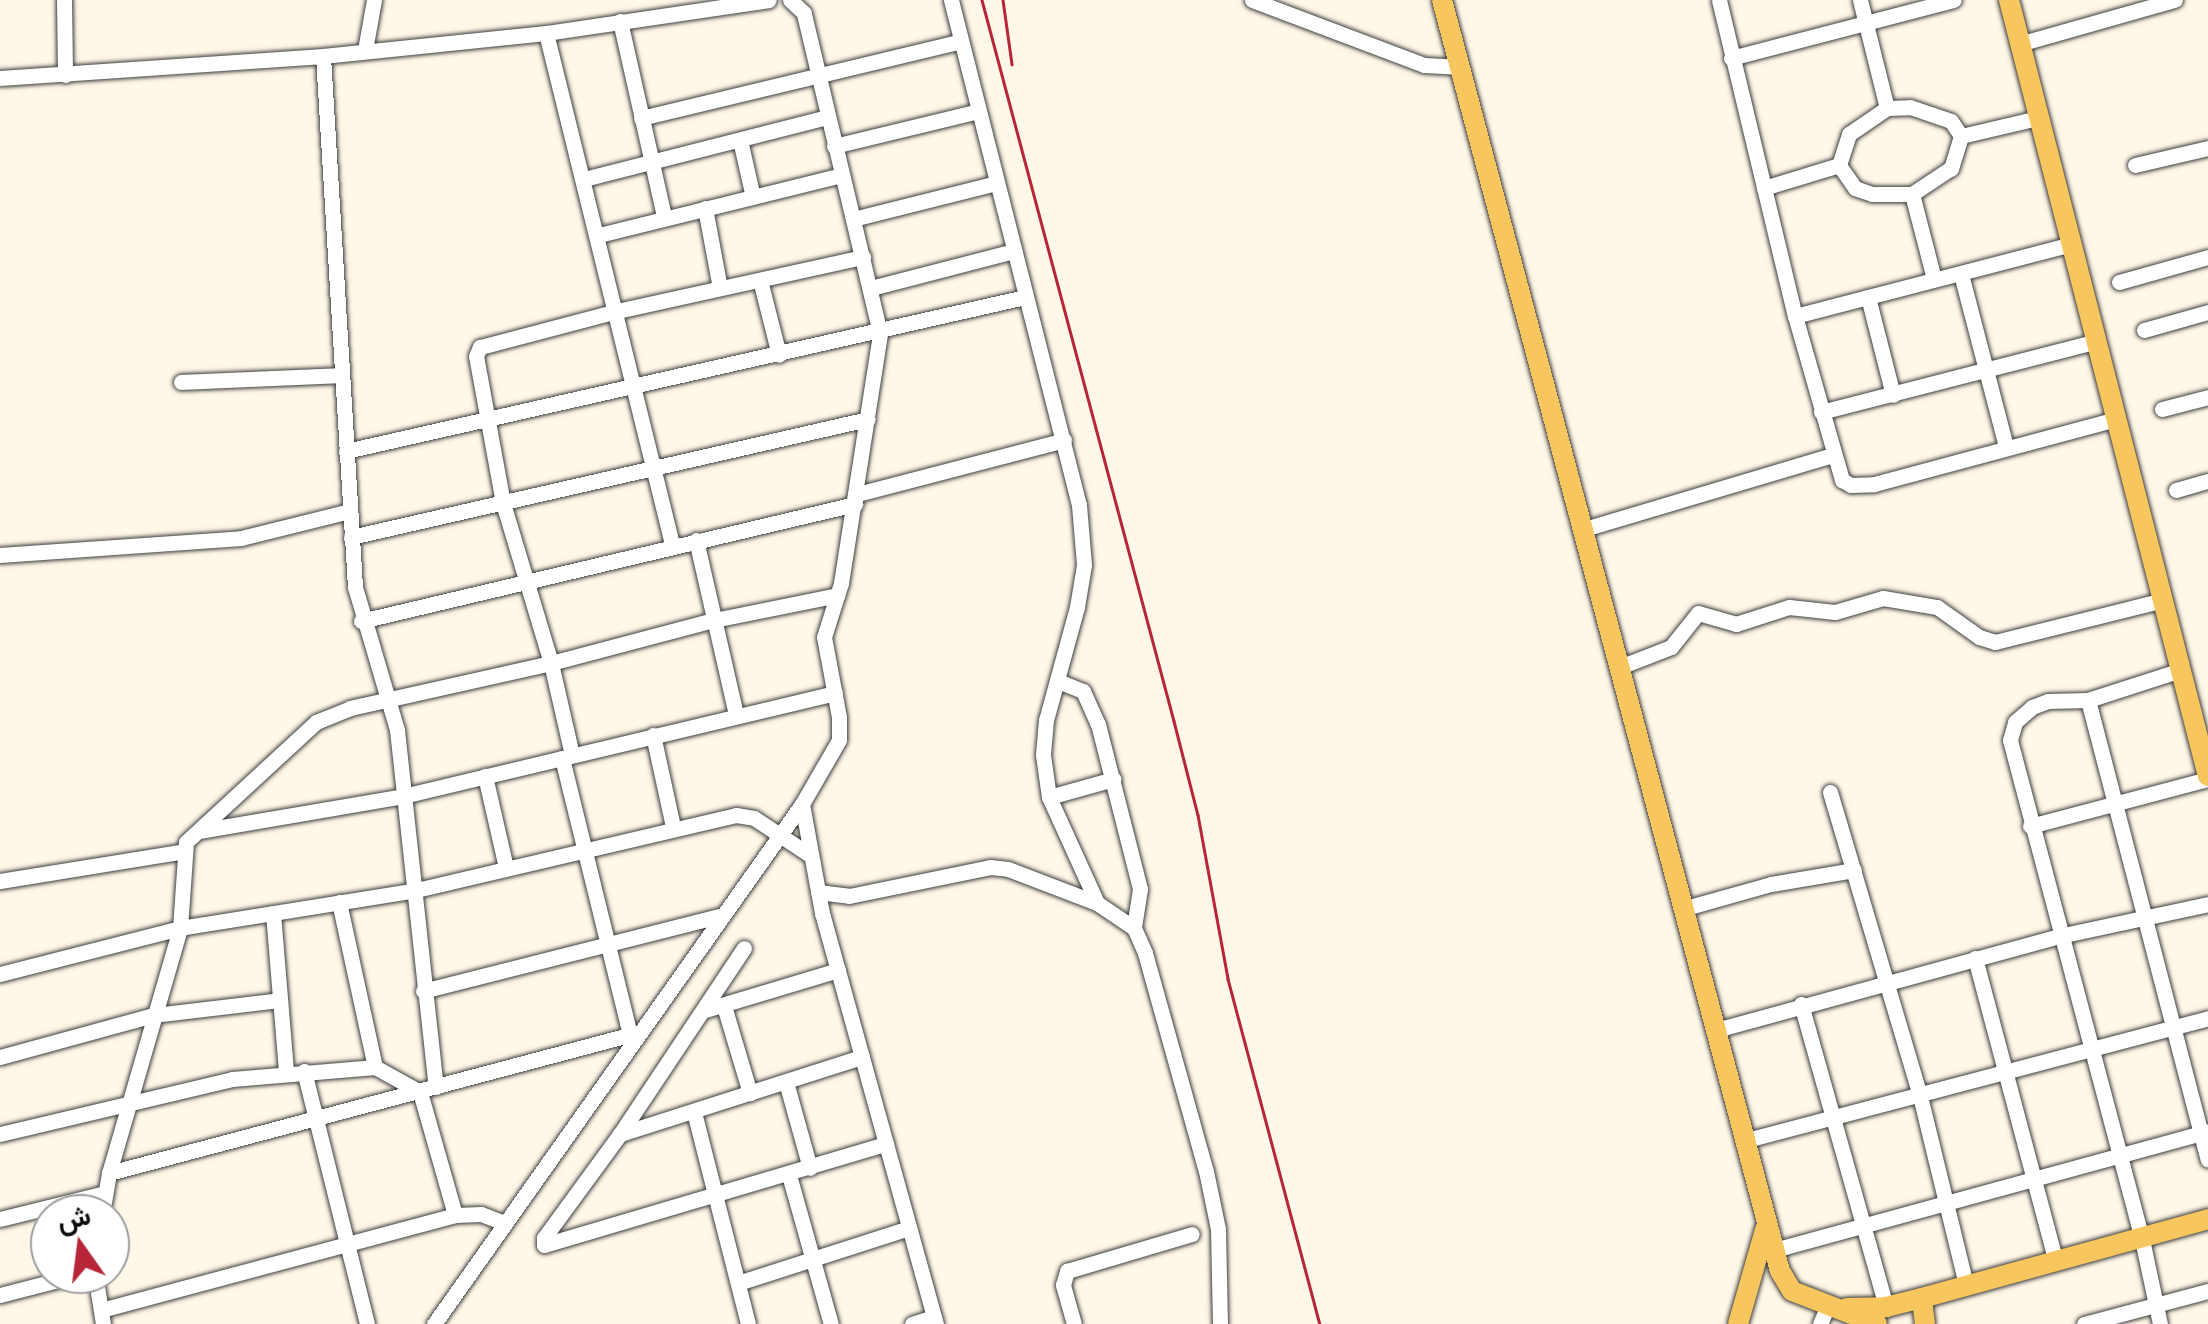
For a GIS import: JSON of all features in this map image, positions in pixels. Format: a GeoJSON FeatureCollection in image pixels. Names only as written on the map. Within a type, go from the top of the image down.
{"type":"FeatureCollection","features":[{"type":"Feature","properties":{"kind":"main road"},"geometry":{"type":"LineString","coordinates":[[1442,0],[1766,1224],[1780,1271],[1792,1291],[1830,1313],[1881,1316],[1922,1298],[2208,1219]]}},
{"type":"Feature","properties":{"kind":"main road"},"geometry":{"type":"LineString","coordinates":[[2008,0],[2208,778]]}},
{"type":"Feature","properties":{"kind":"main road"},"geometry":{"type":"LineString","coordinates":[[1738,1324],[1749,1298],[1766,1224]]}},
{"type":"Feature","properties":{"kind":"main road"},"geometry":{"type":"LineString","coordinates":[[1749,1298],[1764,1291],[1792,1291]]}},
{"type":"Feature","properties":{"kind":"main road"},"geometry":{"type":"LineString","coordinates":[[1922,1298],[1925,1324]]}},
{"type":"Feature","properties":{"kind":"street"},"geometry":{"type":"LineString","coordinates":[[64,0],[65,75]]}},
{"type":"Feature","properties":{"kind":"street"},"geometry":{"type":"LineString","coordinates":[[365,50],[374,0]]}},
{"type":"Feature","properties":{"kind":"street"},"geometry":{"type":"LineString","coordinates":[[0,78],[323,56],[546,33],[769,0]]}},
{"type":"Feature","properties":{"kind":"street"},"geometry":{"type":"LineString","coordinates":[[434,1324],[635,1034],[802,804],[839,740],[824,636],[838,595],[856,499],[880,333],[834,146],[807,7],[790,0]]}},
{"type":"Feature","properties":{"kind":"street"},"geometry":{"type":"LineString","coordinates":[[951,0],[1079,505],[1084,565],[1046,720],[1043,756],[1049,797],[1097,903]]}},
{"type":"Feature","properties":{"kind":"street"},"geometry":{"type":"LineString","coordinates":[[1252,0],[1424,65],[1458,67]]}},
{"type":"Feature","properties":{"kind":"street"},"geometry":{"type":"LineString","coordinates":[[1718,0],[1795,316],[1842,480],[1860,486],[2116,418]]}},
{"type":"Feature","properties":{"kind":"street"},"geometry":{"type":"LineString","coordinates":[[1860,0],[1887,108]]}},
{"type":"Feature","properties":{"kind":"street"},"geometry":{"type":"LineString","coordinates":[[1731,58],[1954,0]]}},
{"type":"Feature","properties":{"kind":"street"},"geometry":{"type":"LineString","coordinates":[[2019,44],[2175,0]]}},
{"type":"Feature","properties":{"kind":"street"},"geometry":{"type":"LineString","coordinates":[[620,21],[664,217]]}},
{"type":"Feature","properties":{"kind":"street"},"geometry":{"type":"LineString","coordinates":[[546,33],[672,544]]}},
{"type":"Feature","properties":{"kind":"street"},"geometry":{"type":"LineString","coordinates":[[641,118],[961,42]]}},
{"type":"Feature","properties":{"kind":"street"},"geometry":{"type":"LineString","coordinates":[[323,56],[350,511],[361,621],[396,730],[424,991],[428,1090],[455,1215]]}},
{"type":"Feature","properties":{"kind":"street"},"geometry":{"type":"LineString","coordinates":[[1887,108],[1931,110],[1951,120],[1961,136],[1951,168],[1912,194],[1872,194],[1855,188],[1839,165],[1848,134],[1887,108]]}},
{"type":"Feature","properties":{"kind":"street"},"geometry":{"type":"LineString","coordinates":[[834,146],[979,111]]}},
{"type":"Feature","properties":{"kind":"street"},"geometry":{"type":"LineString","coordinates":[[584,179],[828,117]]}},
{"type":"Feature","properties":{"kind":"street"},"geometry":{"type":"LineString","coordinates":[[1961,136],[2038,118]]}},
{"type":"Feature","properties":{"kind":"street"},"geometry":{"type":"LineString","coordinates":[[740,140],[753,197]]}},
{"type":"Feature","properties":{"kind":"street"},"geometry":{"type":"LineString","coordinates":[[2135,165],[2208,148]]}},
{"type":"Feature","properties":{"kind":"street"},"geometry":{"type":"LineString","coordinates":[[1764,188],[1839,165]]}},
{"type":"Feature","properties":{"kind":"street"},"geometry":{"type":"LineString","coordinates":[[598,234],[841,176]]}},
{"type":"Feature","properties":{"kind":"street"},"geometry":{"type":"LineString","coordinates":[[853,219],[996,182]]}},
{"type":"Feature","properties":{"kind":"street"},"geometry":{"type":"LineString","coordinates":[[1912,194],[1934,279]]}},
{"type":"Feature","properties":{"kind":"street"},"geometry":{"type":"LineString","coordinates":[[705,208],[720,288]]}},
{"type":"Feature","properties":{"kind":"street"},"geometry":{"type":"LineString","coordinates":[[1795,316],[2072,244]]}},
{"type":"Feature","properties":{"kind":"street"},"geometry":{"type":"LineString","coordinates":[[870,288],[1014,251]]}},
{"type":"Feature","properties":{"kind":"street"},"geometry":{"type":"LineString","coordinates":[[2119,282],[2208,256]]}},
{"type":"Feature","properties":{"kind":"street"},"geometry":{"type":"LineString","coordinates":[[635,1034],[586,849],[551,663],[503,503],[476,356],[480,347],[617,310],[863,257]]}},
{"type":"Feature","properties":{"kind":"street"},"geometry":{"type":"LineString","coordinates":[[1961,274],[2006,448]]}},
{"type":"Feature","properties":{"kind":"street"},"geometry":{"type":"LineString","coordinates":[[760,280],[779,356]]}},
{"type":"Feature","properties":{"kind":"street"},"geometry":{"type":"LineString","coordinates":[[346,451],[1026,297]]}},
{"type":"Feature","properties":{"kind":"street"},"geometry":{"type":"LineString","coordinates":[[1868,297],[1893,395]]}},
{"type":"Feature","properties":{"kind":"street"},"geometry":{"type":"LineString","coordinates":[[2144,330],[2208,312]]}},
{"type":"Feature","properties":{"kind":"street"},"geometry":{"type":"LineString","coordinates":[[1821,412],[2097,341]]}},
{"type":"Feature","properties":{"kind":"street"},"geometry":{"type":"LineString","coordinates":[[180,382],[342,375]]}},
{"type":"Feature","properties":{"kind":"street"},"geometry":{"type":"LineString","coordinates":[[2162,409],[2208,397]]}},
{"type":"Feature","properties":{"kind":"street"},"geometry":{"type":"LineString","coordinates":[[352,537],[868,418]]}},
{"type":"Feature","properties":{"kind":"street"},"geometry":{"type":"LineString","coordinates":[[361,621],[856,499],[1064,440]]}},
{"type":"Feature","properties":{"kind":"street"},"geometry":{"type":"LineString","coordinates":[[1581,530],[1832,455]]}},
{"type":"Feature","properties":{"kind":"street"},"geometry":{"type":"LineString","coordinates":[[2176,490],[2208,481]]}},
{"type":"Feature","properties":{"kind":"street"},"geometry":{"type":"LineString","coordinates":[[0,556],[241,538],[350,511]]}},
{"type":"Feature","properties":{"kind":"street"},"geometry":{"type":"LineString","coordinates":[[696,540],[736,715]]}},
{"type":"Feature","properties":{"kind":"street"},"geometry":{"type":"LineString","coordinates":[[0,1219],[105,1193],[180,928],[190,835],[316,722],[350,708],[551,663],[714,620],[838,595]]}},
{"type":"Feature","properties":{"kind":"street"},"geometry":{"type":"LineString","coordinates":[[1617,668],[1671,647],[1698,614],[1736,624],[1789,607],[1835,612],[1883,598],[1937,607],[1979,637],[1995,642],[2163,600]]}},
{"type":"Feature","properties":{"kind":"street"},"geometry":{"type":"LineString","coordinates":[[2160,1324],[2142,1239],[2010,740],[2015,722],[2032,707],[2048,701],[2088,700],[2181,670]]}},
{"type":"Feature","properties":{"kind":"street"},"geometry":{"type":"LineString","coordinates":[[1058,680],[1076,686],[1090,702],[1114,779],[1140,888],[1134,928],[1155,988],[1206,1170],[1218,1229],[1220,1324]]}},
{"type":"Feature","properties":{"kind":"street"},"geometry":{"type":"LineString","coordinates":[[197,831],[403,796],[835,693]]}},
{"type":"Feature","properties":{"kind":"street"},"geometry":{"type":"LineString","coordinates":[[2088,700],[2204,1132],[2208,1160]]}},
{"type":"Feature","properties":{"kind":"street"},"geometry":{"type":"LineString","coordinates":[[653,735],[673,828]]}},
{"type":"Feature","properties":{"kind":"street"},"geometry":{"type":"LineString","coordinates":[[484,776],[506,868]]}},
{"type":"Feature","properties":{"kind":"street"},"geometry":{"type":"LineString","coordinates":[[2030,826],[2208,778]]}},
{"type":"Feature","properties":{"kind":"street"},"geometry":{"type":"LineString","coordinates":[[1049,797],[1114,779]]}},
{"type":"Feature","properties":{"kind":"street"},"geometry":{"type":"LineString","coordinates":[[1830,792],[1920,1096],[1966,1285]]}},
{"type":"Feature","properties":{"kind":"street"},"geometry":{"type":"LineString","coordinates":[[802,804],[822,913],[935,1321],[912,1324]]}},
{"type":"Feature","properties":{"kind":"street"},"geometry":{"type":"LineString","coordinates":[[0,974],[180,928],[412,891],[673,828],[746,815],[810,855]]}},
{"type":"Feature","properties":{"kind":"street"},"geometry":{"type":"LineString","coordinates":[[0,880],[186,851]]}},
{"type":"Feature","properties":{"kind":"street"},"geometry":{"type":"LineString","coordinates":[[818,892],[849,896],[990,868],[1008,868],[1097,903],[1134,928]]}},
{"type":"Feature","properties":{"kind":"street"},"geometry":{"type":"LineString","coordinates":[[1682,909],[1770,884],[1854,870]]}},
{"type":"Feature","properties":{"kind":"street"},"geometry":{"type":"LineString","coordinates":[[822,913],[849,896]]}},
{"type":"Feature","properties":{"kind":"street"},"geometry":{"type":"LineString","coordinates":[[339,902],[374,1066]]}},
{"type":"Feature","properties":{"kind":"street"},"geometry":{"type":"LineString","coordinates":[[1716,1030],[2059,936],[2208,904]]}},
{"type":"Feature","properties":{"kind":"street"},"geometry":{"type":"LineString","coordinates":[[273,913],[286,1072]]}},
{"type":"Feature","properties":{"kind":"street"},"geometry":{"type":"LineString","coordinates":[[424,991],[720,916]]}},
{"type":"Feature","properties":{"kind":"street"},"geometry":{"type":"LineString","coordinates":[[744,948],[620,1134],[544,1238],[544,1244],[716,1197],[886,1144]]}},
{"type":"Feature","properties":{"kind":"street"},"geometry":{"type":"LineString","coordinates":[[1975,958],[2055,1260]]}},
{"type":"Feature","properties":{"kind":"street"},"geometry":{"type":"LineString","coordinates":[[705,1010],[838,970]]}},
{"type":"Feature","properties":{"kind":"street"},"geometry":{"type":"LineString","coordinates":[[0,1058],[154,1016],[280,1000]]}},
{"type":"Feature","properties":{"kind":"street"},"geometry":{"type":"LineString","coordinates":[[1801,1004],[1862,1223],[1881,1316]]}},
{"type":"Feature","properties":{"kind":"street"},"geometry":{"type":"LineString","coordinates":[[724,1006],[750,1093]]}},
{"type":"Feature","properties":{"kind":"street"},"geometry":{"type":"LineString","coordinates":[[1744,1141],[2208,1018]]}},
{"type":"Feature","properties":{"kind":"street"},"geometry":{"type":"LineString","coordinates":[[109,1173],[635,1034]]}},
{"type":"Feature","properties":{"kind":"street"},"geometry":{"type":"LineString","coordinates":[[620,1134],[862,1057]]}},
{"type":"Feature","properties":{"kind":"street"},"geometry":{"type":"LineString","coordinates":[[0,1134],[187,1088],[286,1072],[374,1066],[428,1090]]}},
{"type":"Feature","properties":{"kind":"street"},"geometry":{"type":"LineString","coordinates":[[304,1071],[366,1324]]}},
{"type":"Feature","properties":{"kind":"street"},"geometry":{"type":"LineString","coordinates":[[786,1082],[810,1168]]}},
{"type":"Feature","properties":{"kind":"street"},"geometry":{"type":"LineString","coordinates":[[694,1112],[748,1324]]}},
{"type":"Feature","properties":{"kind":"street"},"geometry":{"type":"LineString","coordinates":[[1774,1250],[2204,1132]]}},
{"type":"Feature","properties":{"kind":"street"},"geometry":{"type":"LineString","coordinates":[[788,1175],[831,1324]]}},
{"type":"Feature","properties":{"kind":"street"},"geometry":{"type":"LineString","coordinates":[[102,1317],[455,1215],[481,1214],[506,1222]]}},
{"type":"Feature","properties":{"kind":"street"},"geometry":{"type":"LineString","coordinates":[[738,1284],[909,1228]]}},
{"type":"Feature","properties":{"kind":"street"},"geometry":{"type":"LineString","coordinates":[[1074,1324],[1063,1285],[1067,1271],[1192,1234]]}},
{"type":"Feature","properties":{"kind":"street"},"geometry":{"type":"LineString","coordinates":[[0,1296],[30,1288]]}},
{"type":"Feature","properties":{"kind":"street"},"geometry":{"type":"LineString","coordinates":[[2084,1324],[2208,1291]]}},
{"type":"Feature","properties":{"kind":"railway"},"geometry":{"type":"LineString","coordinates":[[982,0],[1198,815],[1228,979],[1320,1324]]}},
{"type":"Feature","properties":{"kind":"railway"},"geometry":{"type":"LineString","coordinates":[[1003,0],[1012,64]]}}]}
